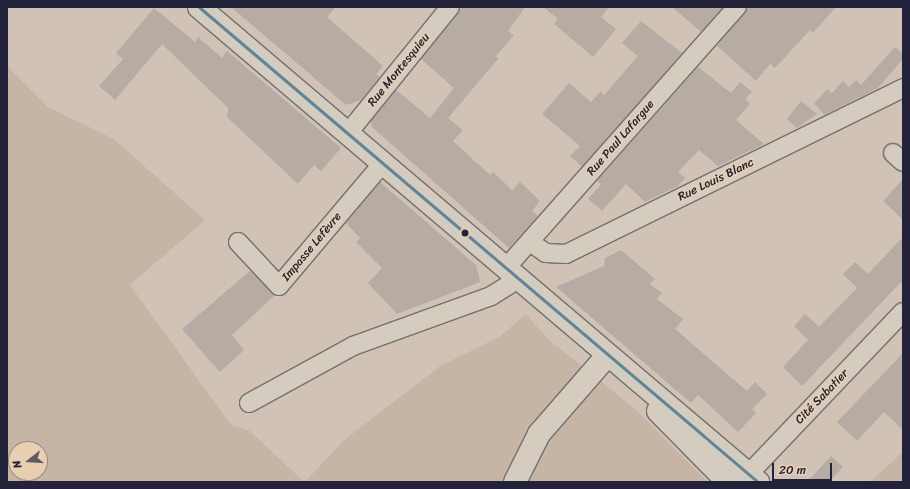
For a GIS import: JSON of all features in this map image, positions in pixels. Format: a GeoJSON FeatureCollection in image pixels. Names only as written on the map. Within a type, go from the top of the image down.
{"type":"FeatureCollection","features":[{"type":"Feature","properties":{"kind":"main road"},"geometry":{"type":"LineString","coordinates":[[199,7],[383,163],[606,357],[672,406],[749,479]]}},
{"type":"Feature","properties":{"kind":"main road"},"geometry":{"type":"LineString","coordinates":[[515,482],[538,434],[606,357]]}},
{"type":"Feature","properties":{"kind":"main road"},"geometry":{"type":"LineString","coordinates":[[606,357],[728,482]]}},
{"type":"Feature","properties":{"kind":"street","name":"Rue Montesquieu"},"geometry":{"type":"LineString","coordinates":[[348,133],[450,7]]}},
{"type":"Feature","properties":{"kind":"street","name":"Rue Paul Lafargue"},"geometry":{"type":"LineString","coordinates":[[249,403],[353,346],[491,296],[511,274],[530,242],[737,7]]}},
{"type":"Feature","properties":{"kind":"street","name":"Rue Louis Blanc"},"geometry":{"type":"LineString","coordinates":[[530,242],[546,253],[566,254],[903,88]]}},
{"type":"Feature","properties":{"kind":"street","name":"Impasse Lefèvre"},"geometry":{"type":"LineString","coordinates":[[238,242],[279,286],[383,163]]}},
{"type":"Feature","properties":{"kind":"street","name":"Cité Sabatier"},"geometry":{"type":"LineString","coordinates":[[749,479],[903,312]]}},
{"type":"Feature","properties":{"kind":"shaded area"},"geometry":{"type":"Polygon","coordinates":[[[7,66],[48,107],[114,139],[205,220],[130,285],[231,425],[250,431],[304,482],[7,482],[7,66]]]}},
{"type":"Feature","properties":{"kind":"shaded area"},"geometry":{"type":"Polygon","coordinates":[[[526,314],[547,338],[635,409],[708,482],[305,482],[343,441],[440,366],[499,337],[526,314]]]}},
{"type":"Feature","properties":{"kind":"shaded area"},"geometry":{"type":"Polygon","coordinates":[[[903,452],[903,482],[870,482],[903,452]]]}},
{"type":"Feature","properties":{"kind":"building"},"geometry":{"type":"Polygon","coordinates":[[[231,7],[336,7],[327,17],[383,66],[376,74],[380,77],[361,100],[346,105],[231,7]]]}},
{"type":"Feature","properties":{"kind":"building"},"geometry":{"type":"Polygon","coordinates":[[[463,7],[525,7],[508,31],[514,35],[496,56],[498,59],[448,118],[463,130],[453,141],[490,175],[493,172],[512,190],[520,182],[540,201],[532,211],[538,216],[509,248],[372,127],[371,121],[396,90],[430,118],[454,88],[421,59],[463,7]]]}},
{"type":"Feature","properties":{"kind":"building"},"geometry":{"type":"Polygon","coordinates":[[[543,7],[609,7],[601,17],[616,29],[593,57],[554,24],[558,19],[543,7]]]}},
{"type":"Feature","properties":{"kind":"building"},"geometry":{"type":"Polygon","coordinates":[[[672,7],[723,7],[701,32],[672,7]]]}},
{"type":"Feature","properties":{"kind":"building"},"geometry":{"type":"Polygon","coordinates":[[[747,7],[836,7],[813,33],[810,30],[775,68],[770,64],[756,81],[717,46],[747,7]]]}},
{"type":"Feature","properties":{"kind":"building"},"geometry":{"type":"Polygon","coordinates":[[[154,8],[195,42],[198,37],[222,58],[227,51],[341,148],[321,171],[314,165],[298,184],[227,117],[228,108],[162,44],[115,100],[99,86],[123,59],[116,53],[154,8]]]}},
{"type":"Feature","properties":{"kind":"building"},"geometry":{"type":"Polygon","coordinates":[[[641,21],[682,53],[582,167],[570,156],[580,146],[542,114],[569,83],[591,102],[601,91],[604,95],[638,56],[622,43],[641,21]]]}},
{"type":"Feature","properties":{"kind":"building"},"geometry":{"type":"Polygon","coordinates":[[[895,47],[903,54],[903,59],[878,88],[826,114],[838,99],[825,115],[814,104],[827,89],[832,93],[843,81],[849,87],[856,80],[861,85],[895,47]]]}},
{"type":"Feature","properties":{"kind":"building"},"geometry":{"type":"Polygon","coordinates":[[[698,67],[731,93],[740,82],[752,92],[745,99],[750,104],[736,120],[764,144],[718,166],[699,150],[678,172],[685,178],[678,186],[645,202],[626,184],[602,211],[588,199],[601,184],[597,181],[698,67]]]}},
{"type":"Feature","properties":{"kind":"building"},"geometry":{"type":"Polygon","coordinates":[[[801,101],[817,114],[797,128],[787,119],[801,101]]]}},
{"type":"Feature","properties":{"kind":"building"},"geometry":{"type":"Polygon","coordinates":[[[903,179],[903,220],[883,201],[903,179]]]}},
{"type":"Feature","properties":{"kind":"building"},"geometry":{"type":"Polygon","coordinates":[[[380,182],[476,265],[480,282],[397,314],[368,283],[382,268],[356,242],[360,238],[346,223],[380,182]]]}},
{"type":"Feature","properties":{"kind":"building"},"geometry":{"type":"Polygon","coordinates":[[[903,237],[903,280],[802,386],[783,367],[808,340],[794,326],[805,314],[819,327],[857,288],[843,274],[855,262],[868,274],[903,237]]]}},
{"type":"Feature","properties":{"kind":"building"},"geometry":{"type":"Polygon","coordinates":[[[621,250],[655,279],[650,284],[662,293],[657,299],[683,319],[675,329],[747,391],[755,382],[767,394],[752,409],[756,413],[738,432],[698,395],[691,403],[556,287],[604,266],[605,258],[621,250]]]}},
{"type":"Feature","properties":{"kind":"building"},"geometry":{"type":"Polygon","coordinates":[[[250,271],[275,295],[232,335],[244,350],[220,372],[182,329],[250,271]]]}},
{"type":"Feature","properties":{"kind":"building"},"geometry":{"type":"Polygon","coordinates":[[[903,353],[903,430],[884,412],[857,441],[837,422],[903,353]]]}},
{"type":"Feature","properties":{"kind":"building"},"geometry":{"type":"Polygon","coordinates":[[[831,456],[843,467],[829,482],[807,482],[831,456]]]}},
{"type":"Feature","properties":{"kind":"transit line"},"geometry":{"type":"LineString","coordinates":[[199,7],[758,482]]}}]}
